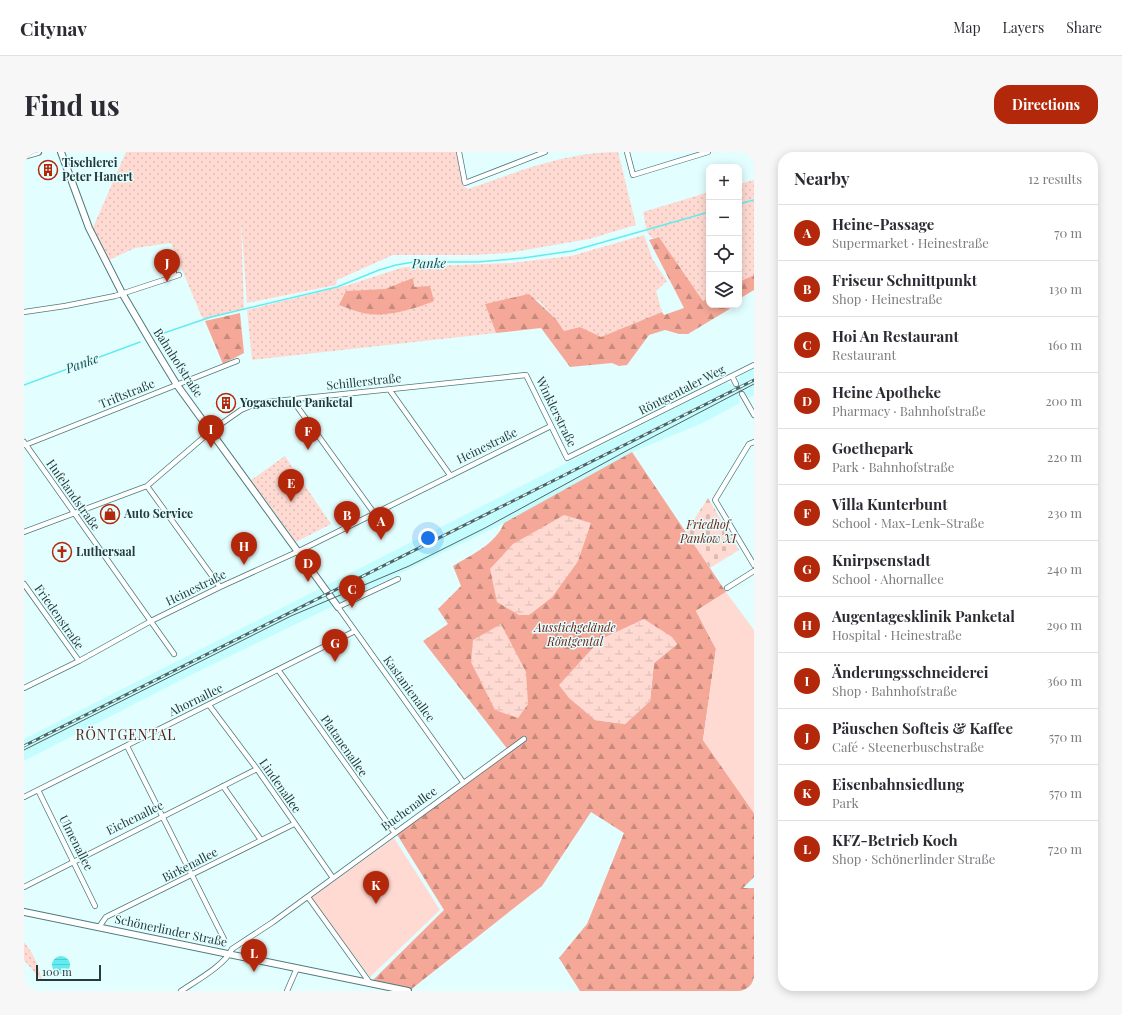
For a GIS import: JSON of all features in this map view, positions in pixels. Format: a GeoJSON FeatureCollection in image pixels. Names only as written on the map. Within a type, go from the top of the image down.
{"type":"FeatureCollection","features":[{"type":"Feature","properties":{"kind":"street"},"geometry":{"type":"LineString","coordinates":[[24,156],[38,152]]}},
{"type":"Feature","properties":{"kind":"street","name":"Bahnhofstraße"},"geometry":{"type":"LineString","coordinates":[[61,152],[85,219],[122,293],[177,385],[338,607]]}},
{"type":"Feature","properties":{"kind":"street"},"geometry":{"type":"LineString","coordinates":[[459,152],[465,183],[545,152]]}},
{"type":"Feature","properties":{"kind":"street"},"geometry":{"type":"LineString","coordinates":[[627,152],[632,175],[708,152]]}},
{"type":"Feature","properties":{"kind":"street"},"geometry":{"type":"LineString","coordinates":[[24,312],[65,306],[122,293],[176,275],[173,254]]}},
{"type":"Feature","properties":{"kind":"street","name":"Triftstraße"},"geometry":{"type":"LineString","coordinates":[[25,444],[237,361]]}},
{"type":"Feature","properties":{"kind":"street","name":"Röntgentaler Weg"},"geometry":{"type":"LineString","coordinates":[[568,458],[754,365]]}},
{"type":"Feature","properties":{"kind":"street","name":"Schillerstraße"},"geometry":{"type":"LineString","coordinates":[[24,532],[147,486],[211,431],[249,406],[389,389],[526,375]]}},
{"type":"Feature","properties":{"kind":"street","name":"Winklerstraße"},"geometry":{"type":"LineString","coordinates":[[526,375],[568,458]]}},
{"type":"Feature","properties":{"kind":"street"},"geometry":{"type":"LineString","coordinates":[[732,376],[736,384]]}},
{"type":"Feature","properties":{"kind":"street"},"geometry":{"type":"LineString","coordinates":[[389,389],[450,475]]}},
{"type":"Feature","properties":{"kind":"street"},"geometry":{"type":"LineString","coordinates":[[742,394],[754,415]]}},
{"type":"Feature","properties":{"kind":"street"},"geometry":{"type":"LineString","coordinates":[[295,400],[296,405],[374,513]]}},
{"type":"Feature","properties":{"kind":"street","name":"Heinestraße"},"geometry":{"type":"LineString","coordinates":[[24,688],[78,661],[151,621],[220,587],[298,552],[551,426]]}},
{"type":"Feature","properties":{"kind":"street"},"geometry":{"type":"LineString","coordinates":[[754,442],[749,444],[715,500],[754,565]]}},
{"type":"Feature","properties":{"kind":"street","name":"Hufelandstraße"},"geometry":{"type":"LineString","coordinates":[[25,444],[174,654]]}},
{"type":"Feature","properties":{"kind":"street"},"geometry":{"type":"LineString","coordinates":[[147,486],[220,587]]}},
{"type":"Feature","properties":{"kind":"street"},"geometry":{"type":"LineString","coordinates":[[727,588],[754,571]]}},
{"type":"Feature","properties":{"kind":"street"},"geometry":{"type":"LineString","coordinates":[[338,607],[398,579]]}},
{"type":"Feature","properties":{"kind":"street","name":"Friedenstraße"},"geometry":{"type":"LineString","coordinates":[[24,584],[78,661]]}},
{"type":"Feature","properties":{"kind":"street","name":"Kastanienallee"},"geometry":{"type":"LineString","coordinates":[[338,607],[463,782]]}},
{"type":"Feature","properties":{"kind":"street","name":"Ahornallee"},"geometry":{"type":"LineString","coordinates":[[24,797],[279,671],[355,631]]}},
{"type":"Feature","properties":{"kind":"street","name":"Platanenallee"},"geometry":{"type":"LineString","coordinates":[[279,671],[394,832]]}},
{"type":"Feature","properties":{"kind":"street","name":"Lindenallee"},"geometry":{"type":"LineString","coordinates":[[209,705],[333,878]]}},
{"type":"Feature","properties":{"kind":"street","name":"Buchenallee"},"geometry":{"type":"LineString","coordinates":[[181,991],[218,965],[230,954],[232,950],[308,897],[394,832],[524,739]]}},
{"type":"Feature","properties":{"kind":"street"},"geometry":{"type":"LineString","coordinates":[[127,746],[224,939]]}},
{"type":"Feature","properties":{"kind":"street","name":"Eichenallee"},"geometry":{"type":"LineString","coordinates":[[24,887],[74,860],[256,769]]}},
{"type":"Feature","properties":{"kind":"street"},"geometry":{"type":"LineString","coordinates":[[223,786],[261,840]]}},
{"type":"Feature","properties":{"kind":"street","name":"Ulmenallee"},"geometry":{"type":"LineString","coordinates":[[38,790],[74,860],[95,906]]}},
{"type":"Feature","properties":{"kind":"street","name":"Birkenallee"},"geometry":{"type":"LineString","coordinates":[[99,927],[106,917],[294,824]]}},
{"type":"Feature","properties":{"kind":"street"},"geometry":{"type":"LineString","coordinates":[[308,897],[370,983]]}},
{"type":"Feature","properties":{"kind":"street","name":"Schönerlinder Straße"},"geometry":{"type":"LineString","coordinates":[[24,912],[408,991]]}},
{"type":"Feature","properties":{"kind":"street"},"geometry":{"type":"LineString","coordinates":[[287,991],[297,968]]}},
{"type":"Feature","properties":{"kind":"shaded area"},"geometry":{"type":"Polygon","coordinates":[[[754,368],[754,395],[749,398],[744,393],[739,396],[740,403],[703,423],[632,452],[504,523],[189,676],[24,761],[24,739],[726,382],[734,385],[738,382],[741,374],[754,368]]]}},
{"type":"Feature","properties":{"kind":"green space"},"geometry":{"type":"Polygon","coordinates":[[[126,152],[456,152],[463,186],[468,189],[560,159],[579,155],[618,152],[636,225],[589,239],[508,253],[473,255],[393,255],[337,280],[336,285],[247,303],[241,220],[244,309],[203,320],[171,243],[135,248],[107,261],[91,232],[126,152]]]}},
{"type":"Feature","properties":{"kind":"green space"},"geometry":{"type":"Polygon","coordinates":[[[754,180],[754,275],[742,281],[742,200],[742,183],[754,180]]]}},
{"type":"Feature","properties":{"kind":"green space"},"geometry":{"type":"Polygon","coordinates":[[[706,193],[706,300],[703,301],[659,237],[652,238],[647,232],[643,212],[706,193]]]}},
{"type":"Feature","properties":{"kind":"green space"},"geometry":{"type":"Polygon","coordinates":[[[644,235],[653,260],[667,281],[656,291],[662,312],[599,338],[580,327],[564,331],[556,319],[538,300],[485,304],[496,333],[252,360],[247,310],[348,285],[404,267],[511,263],[571,256],[644,235]]]}},
{"type":"Feature","properties":{"kind":"green space"},"geometry":{"type":"Polygon","coordinates":[[[659,237],[703,301],[706,300],[706,308],[730,308],[688,334],[679,334],[665,330],[649,335],[627,365],[619,366],[612,363],[570,367],[541,328],[496,333],[485,304],[529,294],[556,319],[564,331],[580,327],[601,337],[662,312],[664,315],[684,308],[649,240],[659,237]]]}},
{"type":"Feature","properties":{"kind":"green space"},"geometry":{"type":"Polygon","coordinates":[[[754,275],[754,290],[742,297],[742,281],[754,275]]]}},
{"type":"Feature","properties":{"kind":"green space"},"geometry":{"type":"Polygon","coordinates":[[[413,278],[414,287],[430,286],[434,301],[402,311],[376,315],[361,313],[339,305],[346,291],[385,289],[413,278]]]}},
{"type":"Feature","properties":{"kind":"green space"},"geometry":{"type":"Polygon","coordinates":[[[240,313],[244,353],[223,364],[205,321],[240,313]]]}},
{"type":"Feature","properties":{"kind":"green space","name":"Ausstichgelände Röntgental"},"geometry":{"type":"Polygon","coordinates":[[[632,452],[726,592],[696,611],[716,649],[703,740],[754,813],[754,877],[743,888],[754,888],[754,991],[580,991],[559,958],[587,924],[624,833],[591,812],[542,886],[409,991],[370,983],[444,910],[396,833],[509,751],[423,641],[448,624],[438,609],[461,586],[453,566],[489,543],[504,523],[632,452]],[[578,561],[529,615],[552,597],[578,561]],[[601,639],[595,720],[625,724],[650,701],[654,663],[677,644],[601,639]]]}},
{"type":"Feature","properties":{"kind":"green space"},"geometry":{"type":"Polygon","coordinates":[[[285,456],[331,524],[296,542],[251,480],[285,456]]]}},
{"type":"Feature","properties":{"kind":"green space","name":"Friedhof Pankow XI"},"geometry":{"type":"Polygon","coordinates":[[[708,498],[739,550],[710,568],[686,532],[708,498]]]}},
{"type":"Feature","properties":{"kind":"green space"},"geometry":{"type":"Polygon","coordinates":[[[564,515],[591,523],[578,561],[552,597],[529,615],[519,615],[497,602],[490,569],[513,544],[564,515]]]}},
{"type":"Feature","properties":{"kind":"green space"},"geometry":{"type":"Polygon","coordinates":[[[726,592],[754,630],[754,813],[703,740],[716,649],[696,611],[726,592]]]}},
{"type":"Feature","properties":{"kind":"green space"},"geometry":{"type":"Polygon","coordinates":[[[644,619],[672,637],[677,644],[654,663],[650,701],[625,724],[595,720],[569,698],[559,685],[601,639],[644,619]]]}},
{"type":"Feature","properties":{"kind":"green space"},"geometry":{"type":"Polygon","coordinates":[[[501,624],[526,672],[528,704],[518,718],[495,710],[471,662],[473,640],[501,624]]]}},
{"type":"Feature","properties":{"kind":"green space"},"geometry":{"type":"Polygon","coordinates":[[[394,838],[440,910],[370,977],[311,898],[394,838]]]}},
{"type":"Feature","properties":{"kind":"green space"},"geometry":{"type":"Polygon","coordinates":[[[24,942],[36,960],[42,981],[24,960],[24,942]]]}},
{"type":"Feature","properties":{"kind":"water"},"geometry":{"type":"Polygon","coordinates":[[[61,956],[67,959],[70,965],[67,971],[61,974],[55,971],[52,965],[55,959],[61,956]]]}},
{"type":"Feature","properties":{"kind":"waterway","name":"Panke"},"geometry":{"type":"LineString","coordinates":[[742,203],[754,200]]}},
{"type":"Feature","properties":{"kind":"waterway","name":"Panke"},"geometry":{"type":"LineString","coordinates":[[155,336],[211,317],[337,287],[379,270],[396,265],[414,262],[477,262],[523,258],[572,251],[706,213]]}},
{"type":"Feature","properties":{"kind":"waterway","name":"Panke"},"geometry":{"type":"LineString","coordinates":[[24,385],[140,342]]}},
{"type":"Feature","properties":{"kind":"tunnel"},"geometry":{"type":"LineString","coordinates":[[736,384],[742,394]]}},
{"type":"Feature","properties":{"kind":"tram line"},"geometry":{"type":"LineString","coordinates":[[24,750],[291,616],[409,566],[485,528],[628,450],[754,384]]}},
{"type":"Feature","properties":{"kind":"railway"},"geometry":{"type":"LineString","coordinates":[[24,746],[754,380]]}},
{"type":"Feature","properties":{"kind":"place","name":"Tischlerei Peter Hanert"},"geometry":{"type":"Point","coordinates":[48,170]}},
{"type":"Feature","properties":{"kind":"place","name":"Päuschen Softeis & Kaffee"},"geometry":{"type":"Point","coordinates":[167,282]}},
{"type":"Feature","properties":{"kind":"place","name":"Yogaschule Panketal"},"geometry":{"type":"Point","coordinates":[226,403]}},
{"type":"Feature","properties":{"kind":"place","name":"Änderungsschneiderei"},"geometry":{"type":"Point","coordinates":[211,448]}},
{"type":"Feature","properties":{"kind":"place","name":"Villa Kunterbunt"},"geometry":{"type":"Point","coordinates":[308,450]}},
{"type":"Feature","properties":{"kind":"place","name":"Goethepark"},"geometry":{"type":"Point","coordinates":[291,502]}},
{"type":"Feature","properties":{"kind":"place","name":"Auto Service"},"geometry":{"type":"Point","coordinates":[110,514]}},
{"type":"Feature","properties":{"kind":"place","name":"Friseur Schnittpunkt"},"geometry":{"type":"Point","coordinates":[347,534]}},
{"type":"Feature","properties":{"kind":"place","name":"Heine-Passage"},"geometry":{"type":"Point","coordinates":[381,540]}},
{"type":"Feature","properties":{"kind":"place","name":"Luthersaal"},"geometry":{"type":"Point","coordinates":[62,552]}},
{"type":"Feature","properties":{"kind":"place","name":"Augentagesklinik Panketal"},"geometry":{"type":"Point","coordinates":[244,565]}},
{"type":"Feature","properties":{"kind":"place","name":"Heine Apotheke"},"geometry":{"type":"Point","coordinates":[308,582]}},
{"type":"Feature","properties":{"kind":"place","name":"Hoi An Restaurant"},"geometry":{"type":"Point","coordinates":[352,608]}},
{"type":"Feature","properties":{"kind":"place","name":"Knirpsenstadt"},"geometry":{"type":"Point","coordinates":[335,662]}},
{"type":"Feature","properties":{"kind":"place","name":"Eisenbahnsiedlung"},"geometry":{"type":"Point","coordinates":[376,904]}},
{"type":"Feature","properties":{"kind":"place","name":"KFZ-Betrieb Koch"},"geometry":{"type":"Point","coordinates":[254,972]}},
{"type":"Feature","properties":{"kind":"district","name":"RÖNTGENTAL"},"geometry":{"type":"Point","coordinates":[126,735]}}]}
